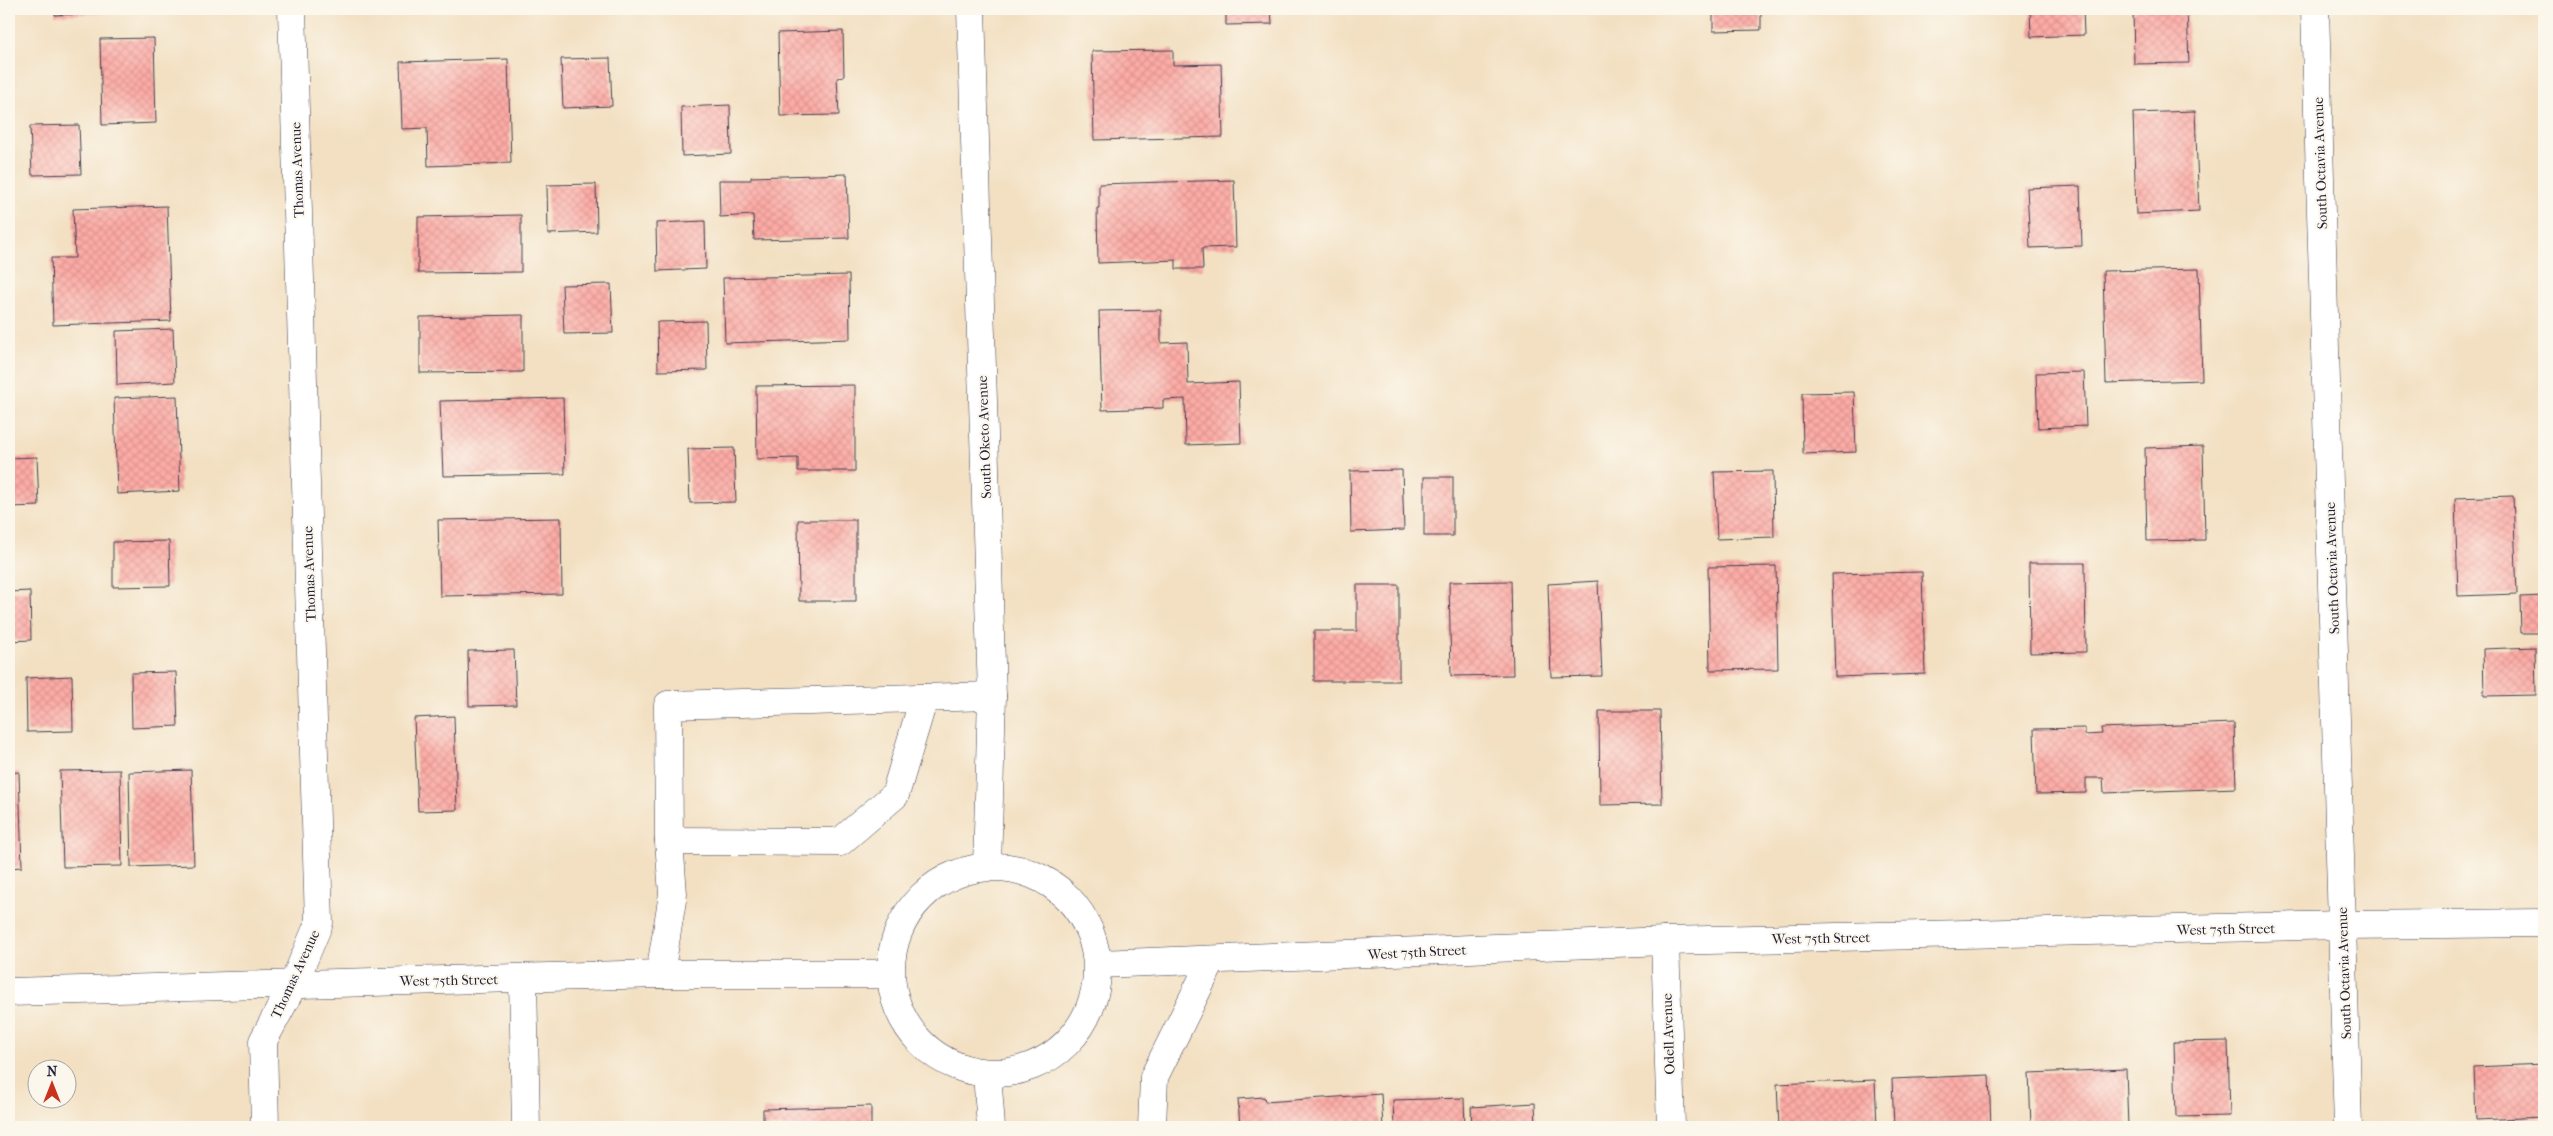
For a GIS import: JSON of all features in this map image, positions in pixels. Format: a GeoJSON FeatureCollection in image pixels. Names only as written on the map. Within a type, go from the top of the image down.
{"type":"FeatureCollection","features":[{"type":"Feature","properties":{"kind":"street","name":"Thomas Avenue"},"geometry":{"type":"LineString","coordinates":[[265,1127],[262,1041],[293,984],[319,923],[292,9]]}},
{"type":"Feature","properties":{"kind":"street","name":"South Oketo Avenue"},"geometry":{"type":"LineString","coordinates":[[971,9],[992,696],[987,866]]}},
{"type":"Feature","properties":{"kind":"street","name":"South Octavia Avenue"},"geometry":{"type":"LineString","coordinates":[[2315,9],[2348,1127]]}},
{"type":"Feature","properties":{"kind":"street"},"geometry":{"type":"LineString","coordinates":[[660,974],[673,894],[669,841],[668,705],[992,696]]}},
{"type":"Feature","properties":{"kind":"street"},"geometry":{"type":"LineString","coordinates":[[669,841],[840,842],[895,795],[924,698]]}},
{"type":"Feature","properties":{"kind":"street"},"geometry":{"type":"LineString","coordinates":[[987,866],[1020,869],[1050,882],[1076,904],[1092,932],[1099,964],[1094,999],[1079,1031],[1054,1055],[1022,1070],[987,1074],[958,1067],[938,1056],[910,1031],[896,1004],[890,974],[894,942],[907,913],[928,889],[956,873],[987,866]]}},
{"type":"Feature","properties":{"kind":"street","name":"West 75th Street"},"geometry":{"type":"LineString","coordinates":[[1099,964],[1211,962],[1665,942],[2343,925],[2544,923]]}},
{"type":"Feature","properties":{"kind":"street","name":"Odell Avenue"},"geometry":{"type":"LineString","coordinates":[[1665,942],[1671,1127]]}},
{"type":"Feature","properties":{"kind":"street"},"geometry":{"type":"LineString","coordinates":[[1152,1127],[1154,1077],[1211,962]]}},
{"type":"Feature","properties":{"kind":"street","name":"West 75th Street"},"geometry":{"type":"LineString","coordinates":[[9,992],[660,974],[890,974]]}},
{"type":"Feature","properties":{"kind":"street"},"geometry":{"type":"LineString","coordinates":[[523,979],[526,1127]]}},
{"type":"Feature","properties":{"kind":"street"},"geometry":{"type":"LineString","coordinates":[[987,1074],[991,1127]]}},
{"type":"Feature","properties":{"kind":"building"},"geometry":{"type":"Polygon","coordinates":[[[55,9],[104,9],[104,13],[55,15],[55,9]]]}},
{"type":"Feature","properties":{"kind":"building"},"geometry":{"type":"Polygon","coordinates":[[[1226,9],[1271,9],[1272,24],[1226,25],[1226,9]]]}},
{"type":"Feature","properties":{"kind":"building"},"geometry":{"type":"Polygon","coordinates":[[[1713,9],[1761,9],[1761,30],[1713,31],[1713,9]]]}},
{"type":"Feature","properties":{"kind":"building"},"geometry":{"type":"Polygon","coordinates":[[[2030,9],[2083,9],[2084,35],[2031,37],[2030,9]]]}},
{"type":"Feature","properties":{"kind":"building"},"geometry":{"type":"Polygon","coordinates":[[[2133,9],[2187,9],[2189,63],[2134,64],[2133,9]]]}},
{"type":"Feature","properties":{"kind":"building"},"geometry":{"type":"Polygon","coordinates":[[[843,31],[844,77],[837,78],[839,115],[780,116],[778,33],[843,31]]]}},
{"type":"Feature","properties":{"kind":"building"},"geometry":{"type":"Polygon","coordinates":[[[154,38],[156,123],[102,125],[100,39],[154,38]]]}},
{"type":"Feature","properties":{"kind":"building"},"geometry":{"type":"Polygon","coordinates":[[[1173,50],[1173,65],[1221,64],[1223,137],[1094,140],[1092,51],[1173,50]]]}},
{"type":"Feature","properties":{"kind":"building"},"geometry":{"type":"Polygon","coordinates":[[[610,58],[612,106],[563,108],[561,59],[610,58]]]}},
{"type":"Feature","properties":{"kind":"building"},"geometry":{"type":"Polygon","coordinates":[[[508,59],[511,163],[428,166],[427,128],[402,129],[400,62],[508,59]]]}},
{"type":"Feature","properties":{"kind":"building"},"geometry":{"type":"Polygon","coordinates":[[[730,105],[731,154],[682,156],[681,107],[730,105]]]}},
{"type":"Feature","properties":{"kind":"building"},"geometry":{"type":"Polygon","coordinates":[[[2195,111],[2199,211],[2136,214],[2133,113],[2195,111]]]}},
{"type":"Feature","properties":{"kind":"building"},"geometry":{"type":"Polygon","coordinates":[[[79,125],[81,174],[32,175],[30,126],[79,125]]]}},
{"type":"Feature","properties":{"kind":"building"},"geometry":{"type":"Polygon","coordinates":[[[847,174],[849,238],[754,240],[753,215],[720,217],[719,180],[847,174]]]}},
{"type":"Feature","properties":{"kind":"building"},"geometry":{"type":"Polygon","coordinates":[[[1234,180],[1236,247],[1202,248],[1203,269],[1176,269],[1176,260],[1098,263],[1097,208],[1099,208],[1099,184],[1234,180]]]}},
{"type":"Feature","properties":{"kind":"building"},"geometry":{"type":"Polygon","coordinates":[[[596,184],[597,232],[548,234],[547,185],[596,184]]]}},
{"type":"Feature","properties":{"kind":"building"},"geometry":{"type":"Polygon","coordinates":[[[2080,186],[2082,246],[2030,248],[2027,188],[2080,186]]]}},
{"type":"Feature","properties":{"kind":"building"},"geometry":{"type":"Polygon","coordinates":[[[167,206],[171,321],[53,325],[51,258],[75,258],[73,209],[167,206]]]}},
{"type":"Feature","properties":{"kind":"building"},"geometry":{"type":"Polygon","coordinates":[[[521,215],[521,272],[418,273],[418,217],[521,215]]]}},
{"type":"Feature","properties":{"kind":"building"},"geometry":{"type":"Polygon","coordinates":[[[705,221],[706,269],[657,271],[656,223],[705,221]]]}},
{"type":"Feature","properties":{"kind":"building"},"geometry":{"type":"Polygon","coordinates":[[[2199,269],[2202,380],[2106,383],[2103,271],[2199,269]]]}},
{"type":"Feature","properties":{"kind":"building"},"geometry":{"type":"Polygon","coordinates":[[[849,275],[850,339],[725,343],[723,278],[849,275]]]}},
{"type":"Feature","properties":{"kind":"building"},"geometry":{"type":"Polygon","coordinates":[[[611,284],[613,333],[564,334],[562,285],[611,284]]]}},
{"type":"Feature","properties":{"kind":"building"},"geometry":{"type":"Polygon","coordinates":[[[1161,310],[1161,343],[1187,342],[1188,384],[1239,382],[1241,443],[1186,445],[1185,399],[1163,400],[1163,408],[1102,410],[1099,311],[1161,310]]]}},
{"type":"Feature","properties":{"kind":"building"},"geometry":{"type":"Polygon","coordinates":[[[523,315],[523,372],[420,373],[420,317],[523,315]]]}},
{"type":"Feature","properties":{"kind":"building"},"geometry":{"type":"Polygon","coordinates":[[[706,321],[707,370],[658,371],[657,322],[706,321]]]}},
{"type":"Feature","properties":{"kind":"building"},"geometry":{"type":"Polygon","coordinates":[[[173,329],[175,382],[117,385],[116,331],[173,329]]]}},
{"type":"Feature","properties":{"kind":"building"},"geometry":{"type":"Polygon","coordinates":[[[2084,372],[2086,426],[2038,428],[2036,373],[2084,372]]]}},
{"type":"Feature","properties":{"kind":"building"},"geometry":{"type":"Polygon","coordinates":[[[855,385],[855,471],[798,471],[798,458],[757,459],[756,386],[855,385]]]}},
{"type":"Feature","properties":{"kind":"building"},"geometry":{"type":"Polygon","coordinates":[[[1854,392],[1856,452],[1803,454],[1802,393],[1854,392]]]}},
{"type":"Feature","properties":{"kind":"building"},"geometry":{"type":"Polygon","coordinates":[[[177,396],[180,491],[117,494],[114,398],[177,396]]]}},
{"type":"Feature","properties":{"kind":"building"},"geometry":{"type":"Polygon","coordinates":[[[563,398],[565,474],[443,476],[440,401],[563,398]]]}},
{"type":"Feature","properties":{"kind":"building"},"geometry":{"type":"Polygon","coordinates":[[[2203,446],[2205,540],[2147,541],[2145,448],[2203,446]]]}},
{"type":"Feature","properties":{"kind":"building"},"geometry":{"type":"Polygon","coordinates":[[[734,448],[736,502],[690,503],[688,449],[734,448]]]}},
{"type":"Feature","properties":{"kind":"building"},"geometry":{"type":"Polygon","coordinates":[[[37,457],[39,506],[9,507],[9,458],[37,457]]]}},
{"type":"Feature","properties":{"kind":"building"},"geometry":{"type":"Polygon","coordinates":[[[1402,470],[1404,530],[1351,532],[1350,471],[1402,470]]]}},
{"type":"Feature","properties":{"kind":"building"},"geometry":{"type":"Polygon","coordinates":[[[1773,471],[1774,537],[1717,539],[1714,472],[1773,471]]]}},
{"type":"Feature","properties":{"kind":"building"},"geometry":{"type":"Polygon","coordinates":[[[1424,477],[1453,477],[1453,536],[1424,536],[1424,477]]]}},
{"type":"Feature","properties":{"kind":"building"},"geometry":{"type":"Polygon","coordinates":[[[2513,496],[2517,594],[2458,596],[2455,498],[2513,496]]]}},
{"type":"Feature","properties":{"kind":"building"},"geometry":{"type":"Polygon","coordinates":[[[561,518],[562,594],[440,596],[438,520],[561,518]]]}},
{"type":"Feature","properties":{"kind":"building"},"geometry":{"type":"Polygon","coordinates":[[[798,520],[856,520],[856,601],[799,601],[798,520]]]}},
{"type":"Feature","properties":{"kind":"building"},"geometry":{"type":"Polygon","coordinates":[[[169,541],[170,586],[113,587],[113,542],[169,541]]]}},
{"type":"Feature","properties":{"kind":"building"},"geometry":{"type":"Polygon","coordinates":[[[2029,563],[2085,563],[2086,652],[2030,653],[2029,563]]]}},
{"type":"Feature","properties":{"kind":"building"},"geometry":{"type":"Polygon","coordinates":[[[1776,566],[1778,669],[1710,670],[1708,567],[1776,566]]]}},
{"type":"Feature","properties":{"kind":"building"},"geometry":{"type":"Polygon","coordinates":[[[1922,572],[1925,674],[1835,677],[1832,574],[1922,572]]]}},
{"type":"Feature","properties":{"kind":"building"},"geometry":{"type":"Polygon","coordinates":[[[1511,581],[1513,675],[1451,676],[1449,582],[1511,581]]]}},
{"type":"Feature","properties":{"kind":"building"},"geometry":{"type":"Polygon","coordinates":[[[1598,581],[1602,676],[1551,677],[1548,584],[1598,581]]]}},
{"type":"Feature","properties":{"kind":"building"},"geometry":{"type":"Polygon","coordinates":[[[1357,585],[1399,585],[1399,681],[1314,681],[1314,631],[1357,631],[1357,585]]]}},
{"type":"Feature","properties":{"kind":"building"},"geometry":{"type":"Polygon","coordinates":[[[30,591],[31,640],[9,641],[9,592],[30,591]]]}},
{"type":"Feature","properties":{"kind":"building"},"geometry":{"type":"Polygon","coordinates":[[[2544,596],[2544,633],[2521,633],[2520,597],[2544,596]]]}},
{"type":"Feature","properties":{"kind":"building"},"geometry":{"type":"Polygon","coordinates":[[[2535,647],[2536,695],[2484,696],[2483,649],[2535,647]]]}},
{"type":"Feature","properties":{"kind":"building"},"geometry":{"type":"Polygon","coordinates":[[[514,650],[516,705],[469,706],[468,651],[514,650]]]}},
{"type":"Feature","properties":{"kind":"building"},"geometry":{"type":"Polygon","coordinates":[[[176,672],[178,726],[132,728],[131,673],[176,672]]]}},
{"type":"Feature","properties":{"kind":"building"},"geometry":{"type":"Polygon","coordinates":[[[72,676],[73,731],[27,732],[26,678],[72,676]]]}},
{"type":"Feature","properties":{"kind":"building"},"geometry":{"type":"Polygon","coordinates":[[[1599,711],[1660,711],[1662,804],[1600,805],[1599,711]]]}},
{"type":"Feature","properties":{"kind":"building"},"geometry":{"type":"Polygon","coordinates":[[[454,716],[457,810],[418,811],[414,718],[454,716]]]}},
{"type":"Feature","properties":{"kind":"building"},"geometry":{"type":"Polygon","coordinates":[[[2234,723],[2236,788],[2104,793],[2103,778],[2086,778],[2086,793],[2036,794],[2034,729],[2085,728],[2085,735],[2102,734],[2101,728],[2234,723]]]}},
{"type":"Feature","properties":{"kind":"building"},"geometry":{"type":"Polygon","coordinates":[[[120,770],[122,866],[63,867],[60,771],[120,770]]]}},
{"type":"Feature","properties":{"kind":"building"},"geometry":{"type":"Polygon","coordinates":[[[191,770],[194,865],[131,867],[129,772],[191,770]]]}},
{"type":"Feature","properties":{"kind":"building"},"geometry":{"type":"Polygon","coordinates":[[[19,772],[22,867],[9,868],[9,773],[19,772]]]}},
{"type":"Feature","properties":{"kind":"building"},"geometry":{"type":"Polygon","coordinates":[[[2228,1041],[2230,1116],[2176,1117],[2174,1042],[2228,1041]]]}},
{"type":"Feature","properties":{"kind":"building"},"geometry":{"type":"Polygon","coordinates":[[[2544,1064],[2544,1117],[2476,1120],[2474,1067],[2544,1064]]]}},
{"type":"Feature","properties":{"kind":"building"},"geometry":{"type":"Polygon","coordinates":[[[2126,1069],[2128,1127],[2031,1127],[2029,1073],[2126,1069]]]}},
{"type":"Feature","properties":{"kind":"building"},"geometry":{"type":"Polygon","coordinates":[[[1989,1075],[1991,1127],[1894,1127],[1892,1079],[1989,1075]]]}},
{"type":"Feature","properties":{"kind":"building"},"geometry":{"type":"Polygon","coordinates":[[[1875,1080],[1877,1127],[1779,1127],[1777,1084],[1875,1080]]]}},
{"type":"Feature","properties":{"kind":"building"},"geometry":{"type":"Polygon","coordinates":[[[1381,1094],[1383,1127],[1240,1127],[1238,1099],[1264,1097],[1265,1102],[1381,1094]]]}},
{"type":"Feature","properties":{"kind":"building"},"geometry":{"type":"Polygon","coordinates":[[[1464,1098],[1465,1127],[1394,1127],[1393,1100],[1464,1098]]]}},
{"type":"Feature","properties":{"kind":"building"},"geometry":{"type":"Polygon","coordinates":[[[1535,1103],[1536,1127],[1472,1127],[1471,1107],[1535,1103]]]}},
{"type":"Feature","properties":{"kind":"building"},"geometry":{"type":"Polygon","coordinates":[[[871,1106],[871,1127],[763,1127],[763,1109],[871,1106]]]}}]}
